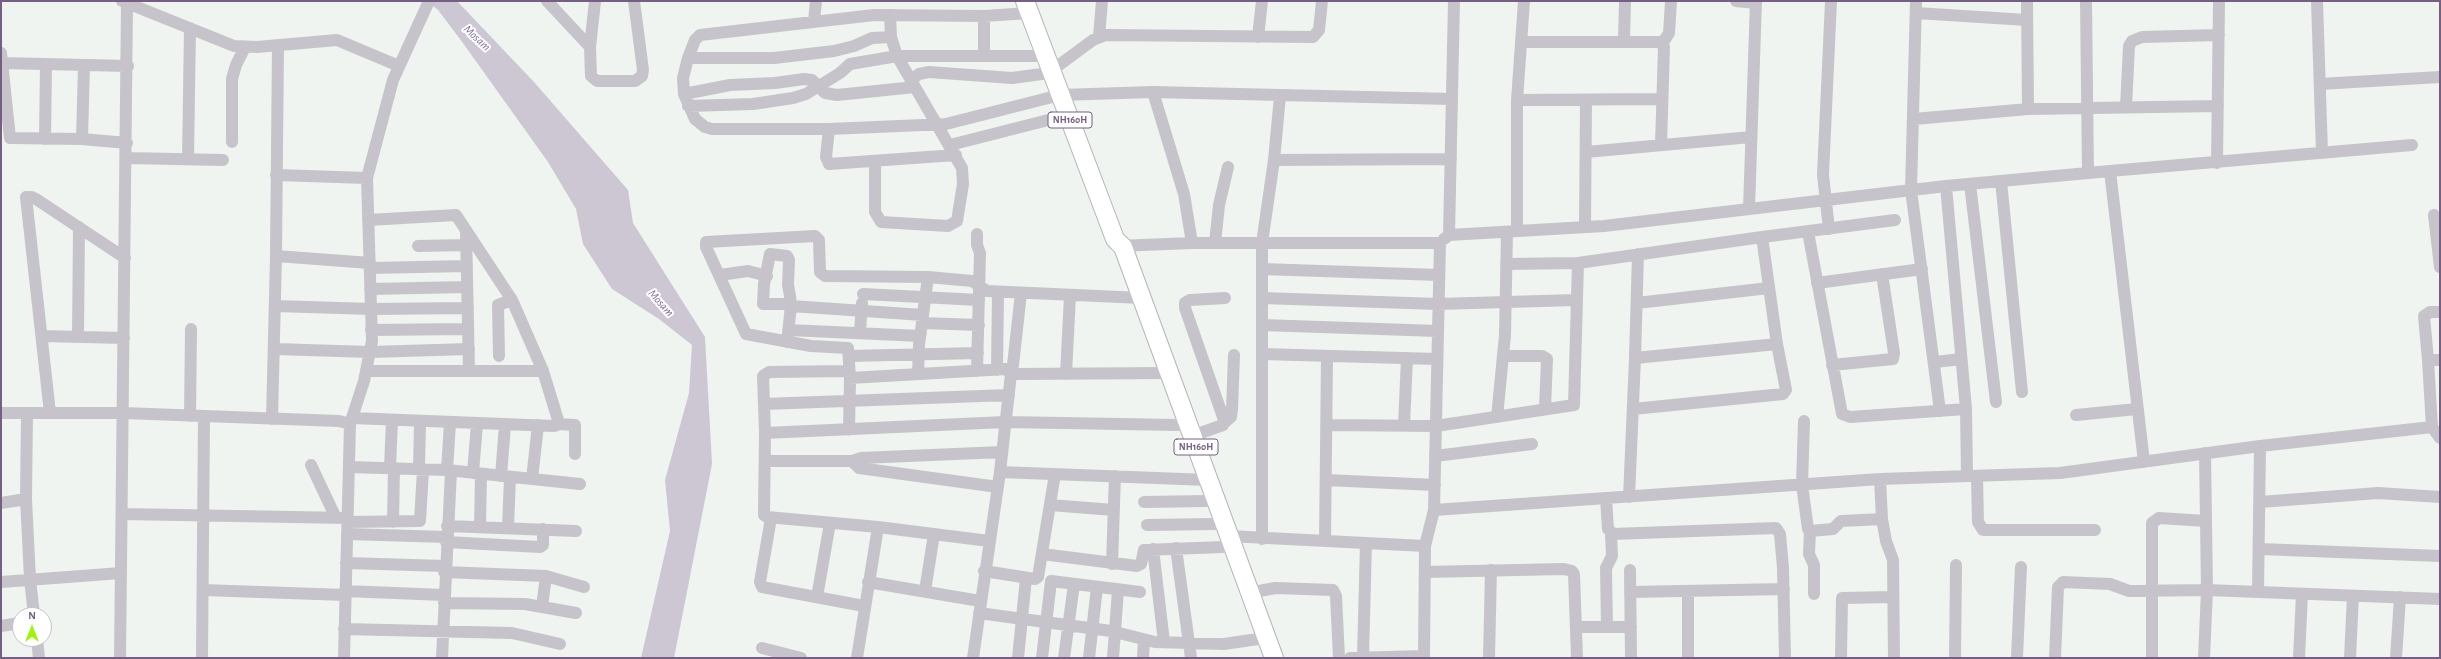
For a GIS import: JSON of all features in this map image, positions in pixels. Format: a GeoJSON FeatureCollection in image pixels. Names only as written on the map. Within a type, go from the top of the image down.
{"type":"FeatureCollection","features":[{"type":"Feature","properties":{"kind":"highway","name":"NH160H"},"geometry":{"type":"LineString","coordinates":[[1027,7],[1117,243],[1164,373],[1192,436],[1203,480],[1264,658]]}},
{"type":"Feature","properties":{"kind":"highway","name":"NH160H"},"geometry":{"type":"LineString","coordinates":[[1164,373],[1178,425],[1203,480],[1206,501],[1249,593],[1274,658]]}},
{"type":"Feature","properties":{"kind":"street"},"geometry":{"type":"LineString","coordinates":[[344,658],[346,564],[345,523],[351,421],[366,371],[370,352],[372,330],[367,178],[384,110],[399,66],[430,1]]}},
{"type":"Feature","properties":{"kind":"street"},"geometry":{"type":"LineString","coordinates":[[547,1],[590,47]]}},
{"type":"Feature","properties":{"kind":"street"},"geometry":{"type":"LineString","coordinates":[[595,1],[590,47],[591,76],[594,80],[638,80],[642,76],[643,63],[634,1]]}},
{"type":"Feature","properties":{"kind":"street"},"geometry":{"type":"LineString","coordinates":[[814,21],[816,1]]}},
{"type":"Feature","properties":{"kind":"street"},"geometry":{"type":"LineString","coordinates":[[1099,37],[1102,1]]}},
{"type":"Feature","properties":{"kind":"street"},"geometry":{"type":"LineString","coordinates":[[1258,37],[1262,1]]}},
{"type":"Feature","properties":{"kind":"street"},"geometry":{"type":"LineString","coordinates":[[684,94],[730,85],[776,83],[804,79],[812,80],[825,93],[837,95],[913,83],[919,74],[929,72],[1012,78],[1048,64],[1099,37],[1306,38],[1317,35],[1322,1]]}},
{"type":"Feature","properties":{"kind":"street"},"geometry":{"type":"LineString","coordinates":[[1449,235],[1454,1]]}},
{"type":"Feature","properties":{"kind":"street"},"geometry":{"type":"LineString","coordinates":[[1497,416],[1504,356],[1506,264],[1512,231],[1517,100],[1524,1]]}},
{"type":"Feature","properties":{"kind":"street"},"geometry":{"type":"LineString","coordinates":[[1624,41],[1625,1]]}},
{"type":"Feature","properties":{"kind":"street"},"geometry":{"type":"LineString","coordinates":[[1661,145],[1662,44],[1669,33],[1672,1]]}},
{"type":"Feature","properties":{"kind":"street"},"geometry":{"type":"LineString","coordinates":[[1736,1],[1756,2],[1749,209]]}},
{"type":"Feature","properties":{"kind":"street"},"geometry":{"type":"LineString","coordinates":[[1829,229],[1823,175],[1831,1]]}},
{"type":"Feature","properties":{"kind":"street"},"geometry":{"type":"LineString","coordinates":[[2028,1],[2028,109]]}},
{"type":"Feature","properties":{"kind":"street"},"geometry":{"type":"LineString","coordinates":[[2086,1],[2088,173]]}},
{"type":"Feature","properties":{"kind":"street"},"geometry":{"type":"LineString","coordinates":[[2217,163],[2219,1]]}},
{"type":"Feature","properties":{"kind":"street"},"geometry":{"type":"LineString","coordinates":[[2317,1],[2322,153]]}},
{"type":"Feature","properties":{"kind":"street"},"geometry":{"type":"LineString","coordinates":[[120,658],[128,66],[124,2],[234,46],[246,47],[337,40],[399,66]]}},
{"type":"Feature","properties":{"kind":"street"},"geometry":{"type":"LineString","coordinates":[[1027,7],[984,16],[890,15],[814,21],[700,36],[695,40],[682,78],[684,94],[695,119],[705,127],[712,129],[829,129],[903,124],[937,125],[976,118],[1060,95],[1153,92],[1452,99]]}},
{"type":"Feature","properties":{"kind":"street"},"geometry":{"type":"LineString","coordinates":[[1940,411],[1912,190],[1916,7],[2028,20]]}},
{"type":"Feature","properties":{"kind":"street"},"geometry":{"type":"LineString","coordinates":[[875,161],[875,212],[881,222],[948,226],[957,220],[962,195],[962,168],[898,56],[891,37],[890,15]]}},
{"type":"Feature","properties":{"kind":"street"},"geometry":{"type":"LineString","coordinates":[[984,16],[984,55]]}},
{"type":"Feature","properties":{"kind":"street"},"geometry":{"type":"LineString","coordinates":[[188,159],[190,28]]}},
{"type":"Feature","properties":{"kind":"street"},"geometry":{"type":"LineString","coordinates":[[2126,107],[2129,46],[2132,41],[2142,37],[2218,36]]}},
{"type":"Feature","properties":{"kind":"street"},"geometry":{"type":"LineString","coordinates":[[688,58],[762,59],[838,51],[860,44],[872,38],[891,37]]}},
{"type":"Feature","properties":{"kind":"street"},"geometry":{"type":"LineString","coordinates":[[1521,42],[1656,41],[1662,44]]}},
{"type":"Feature","properties":{"kind":"street"},"geometry":{"type":"LineString","coordinates":[[272,418],[276,256],[278,45]]}},
{"type":"Feature","properties":{"kind":"street"},"geometry":{"type":"LineString","coordinates":[[232,142],[232,79],[236,64],[246,47]]}},
{"type":"Feature","properties":{"kind":"street"},"geometry":{"type":"LineString","coordinates":[[838,51],[847,65]]}},
{"type":"Feature","properties":{"kind":"street"},"geometry":{"type":"LineString","coordinates":[[688,106],[775,101],[806,94],[840,73],[847,65],[898,56],[984,55],[1048,64]]}},
{"type":"Feature","properties":{"kind":"street"},"geometry":{"type":"LineString","coordinates":[[127,143],[82,139],[13,139],[8,136],[1,58],[46,64],[128,66]]}},
{"type":"Feature","properties":{"kind":"street"},"geometry":{"type":"LineString","coordinates":[[45,139],[46,64]]}},
{"type":"Feature","properties":{"kind":"street"},"geometry":{"type":"LineString","coordinates":[[82,139],[84,65]]}},
{"type":"Feature","properties":{"kind":"street"},"geometry":{"type":"LineString","coordinates":[[2320,84],[2440,77]]}},
{"type":"Feature","properties":{"kind":"street"},"geometry":{"type":"LineString","coordinates":[[1153,92],[1184,194],[1192,243]]}},
{"type":"Feature","properties":{"kind":"street"},"geometry":{"type":"LineString","coordinates":[[1262,539],[1262,243],[1274,160],[1280,96]]}},
{"type":"Feature","properties":{"kind":"street"},"geometry":{"type":"LineString","coordinates":[[1517,100],[1662,99]]}},
{"type":"Feature","properties":{"kind":"street"},"geometry":{"type":"LineString","coordinates":[[1586,100],[1586,227]]}},
{"type":"Feature","properties":{"kind":"street"},"geometry":{"type":"LineString","coordinates":[[1914,119],[2028,109],[2218,106]]}},
{"type":"Feature","properties":{"kind":"street"},"geometry":{"type":"LineString","coordinates":[[829,129],[826,157],[829,164],[875,161],[953,150],[1068,115]]}},
{"type":"Feature","properties":{"kind":"street"},"geometry":{"type":"LineString","coordinates":[[1586,152],[1751,137]]}},
{"type":"Feature","properties":{"kind":"street"},"geometry":{"type":"LineString","coordinates":[[1117,243],[1440,243],[1449,235],[1586,227],[1946,186],[2412,145]]}},
{"type":"Feature","properties":{"kind":"street"},"geometry":{"type":"LineString","coordinates":[[127,158],[223,160]]}},
{"type":"Feature","properties":{"kind":"street"},"geometry":{"type":"LineString","coordinates":[[1274,160],[1451,159]]}},
{"type":"Feature","properties":{"kind":"street"},"geometry":{"type":"LineString","coordinates":[[1215,243],[1219,205],[1228,167]]}},
{"type":"Feature","properties":{"kind":"street"},"geometry":{"type":"LineString","coordinates":[[2110,171],[2144,462]]}},
{"type":"Feature","properties":{"kind":"street"},"geometry":{"type":"LineString","coordinates":[[276,175],[367,178]]}},
{"type":"Feature","properties":{"kind":"street"},"geometry":{"type":"LineString","coordinates":[[2001,181],[2022,392]]}},
{"type":"Feature","properties":{"kind":"street"},"geometry":{"type":"LineString","coordinates":[[1970,184],[1996,402]]}},
{"type":"Feature","properties":{"kind":"street"},"geometry":{"type":"LineString","coordinates":[[1946,186],[1972,476],[1978,522],[1983,530],[2095,530]]}},
{"type":"Feature","properties":{"kind":"street"},"geometry":{"type":"LineString","coordinates":[[50,413],[26,197],[32,197],[126,258]]}},
{"type":"Feature","properties":{"kind":"street"},"geometry":{"type":"LineString","coordinates":[[368,220],[456,215],[512,300],[543,371],[558,424]]}},
{"type":"Feature","properties":{"kind":"street"},"geometry":{"type":"LineString","coordinates":[[2434,215],[2440,267]]}},
{"type":"Feature","properties":{"kind":"street"},"geometry":{"type":"LineString","coordinates":[[1506,264],[1578,262],[1895,220]]}},
{"type":"Feature","properties":{"kind":"street"},"geometry":{"type":"LineString","coordinates":[[78,337],[79,228]]}},
{"type":"Feature","properties":{"kind":"street"},"geometry":{"type":"LineString","coordinates":[[466,231],[469,371]]}},
{"type":"Feature","properties":{"kind":"street"},"geometry":{"type":"LineString","coordinates":[[1808,232],[1840,410],[1846,416],[1940,411],[1966,408]]}},
{"type":"Feature","properties":{"kind":"street"},"geometry":{"type":"LineString","coordinates":[[977,234],[977,245],[980,253],[977,371]]}},
{"type":"Feature","properties":{"kind":"street"},"geometry":{"type":"LineString","coordinates":[[920,336],[860,332],[788,336],[746,334],[706,247],[708,240],[815,236],[819,240],[822,274],[928,277],[972,281],[980,288],[998,292],[1137,299]]}},
{"type":"Feature","properties":{"kind":"street"},"geometry":{"type":"LineString","coordinates":[[1633,408],[1783,394],[1786,390],[1777,344],[1762,237]]}},
{"type":"Feature","properties":{"kind":"street"},"geometry":{"type":"LineString","coordinates":[[1366,543],[1357,657],[1424,657],[1425,546],[1434,510],[1435,485],[1440,243]]}},
{"type":"Feature","properties":{"kind":"street"},"geometry":{"type":"LineString","coordinates":[[418,246],[466,245]]}},
{"type":"Feature","properties":{"kind":"street"},"geometry":{"type":"LineString","coordinates":[[788,336],[791,305],[788,287],[788,257],[770,254],[767,276],[764,284],[763,304],[791,305],[862,310],[979,325]]}},
{"type":"Feature","properties":{"kind":"street"},"geometry":{"type":"LineString","coordinates":[[1629,497],[1638,254]]}},
{"type":"Feature","properties":{"kind":"street"},"geometry":{"type":"LineString","coordinates":[[276,256],[370,265],[467,266]]}},
{"type":"Feature","properties":{"kind":"street"},"geometry":{"type":"LineString","coordinates":[[1327,425],[1436,426],[1574,405],[1578,262]]}},
{"type":"Feature","properties":{"kind":"street"},"geometry":{"type":"LineString","coordinates":[[1262,269],[1439,275]]}},
{"type":"Feature","properties":{"kind":"street"},"geometry":{"type":"LineString","coordinates":[[1817,283],[1922,269]]}},
{"type":"Feature","properties":{"kind":"street"},"geometry":{"type":"LineString","coordinates":[[720,275],[748,271],[767,276]]}},
{"type":"Feature","properties":{"kind":"street"},"geometry":{"type":"LineString","coordinates":[[1832,365],[1892,359],[1894,353],[1882,274]]}},
{"type":"Feature","properties":{"kind":"street"},"geometry":{"type":"LineString","coordinates":[[860,332],[865,276]]}},
{"type":"Feature","properties":{"kind":"street"},"geometry":{"type":"LineString","coordinates":[[918,374],[920,336],[928,277]]}},
{"type":"Feature","properties":{"kind":"street"},"geometry":{"type":"LineString","coordinates":[[370,289],[467,287]]}},
{"type":"Feature","properties":{"kind":"street"},"geometry":{"type":"LineString","coordinates":[[1637,303],[1769,288]]}},
{"type":"Feature","properties":{"kind":"street"},"geometry":{"type":"LineString","coordinates":[[997,370],[998,292]]}},
{"type":"Feature","properties":{"kind":"street"},"geometry":{"type":"LineString","coordinates":[[973,658],[984,572],[1000,472],[1009,395],[1010,373],[1014,365],[1021,293]]}},
{"type":"Feature","properties":{"kind":"street"},"geometry":{"type":"LineString","coordinates":[[863,294],[979,300]]}},
{"type":"Feature","properties":{"kind":"street"},"geometry":{"type":"LineString","coordinates":[[1066,374],[1070,296]]}},
{"type":"Feature","properties":{"kind":"street"},"geometry":{"type":"LineString","coordinates":[[1224,423],[1184,305],[1190,300],[1225,298]]}},
{"type":"Feature","properties":{"kind":"street"},"geometry":{"type":"LineString","coordinates":[[1262,298],[1438,304],[1576,300]]}},
{"type":"Feature","properties":{"kind":"street"},"geometry":{"type":"LineString","coordinates":[[499,356],[498,305],[512,300]]}},
{"type":"Feature","properties":{"kind":"street"},"geometry":{"type":"LineString","coordinates":[[275,306],[371,309],[468,308]]}},
{"type":"Feature","properties":{"kind":"street"},"geometry":{"type":"LineString","coordinates":[[2440,312],[2430,312],[2424,316],[2434,360],[2436,396],[2435,422],[2440,438]]}},
{"type":"Feature","properties":{"kind":"street"},"geometry":{"type":"LineString","coordinates":[[1262,325],[1438,331]]}},
{"type":"Feature","properties":{"kind":"street"},"geometry":{"type":"LineString","coordinates":[[190,416],[191,329]]}},
{"type":"Feature","properties":{"kind":"street"},"geometry":{"type":"LineString","coordinates":[[372,330],[468,329]]}},
{"type":"Feature","properties":{"kind":"street"},"geometry":{"type":"LineString","coordinates":[[42,336],[124,338]]}},
{"type":"Feature","properties":{"kind":"street"},"geometry":{"type":"LineString","coordinates":[[788,336],[811,346],[848,348],[850,374],[849,430]]}},
{"type":"Feature","properties":{"kind":"street"},"geometry":{"type":"LineString","coordinates":[[1635,358],[1777,344]]}},
{"type":"Feature","properties":{"kind":"street"},"geometry":{"type":"LineString","coordinates":[[274,349],[370,352],[469,349]]}},
{"type":"Feature","properties":{"kind":"street"},"geometry":{"type":"LineString","coordinates":[[849,356],[978,353]]}},
{"type":"Feature","properties":{"kind":"street"},"geometry":{"type":"LineString","coordinates":[[1262,354],[1437,359]]}},
{"type":"Feature","properties":{"kind":"street"},"geometry":{"type":"LineString","coordinates":[[1192,436],[1224,423],[1231,417],[1234,355]]}},
{"type":"Feature","properties":{"kind":"street"},"geometry":{"type":"LineString","coordinates":[[1325,541],[1327,425],[1326,356]]}},
{"type":"Feature","properties":{"kind":"street"},"geometry":{"type":"LineString","coordinates":[[1504,356],[1542,356],[1547,359],[1545,409]]}},
{"type":"Feature","properties":{"kind":"street"},"geometry":{"type":"LineString","coordinates":[[1404,426],[1407,358]]}},
{"type":"Feature","properties":{"kind":"street"},"geometry":{"type":"LineString","coordinates":[[1935,362],[1961,359]]}},
{"type":"Feature","properties":{"kind":"street"},"geometry":{"type":"LineString","coordinates":[[989,541],[767,517],[764,512],[765,433],[762,379],[764,374],[770,372],[918,374],[997,370],[1010,373],[1164,373]]}},
{"type":"Feature","properties":{"kind":"street"},"geometry":{"type":"LineString","coordinates":[[366,371],[543,371]]}},
{"type":"Feature","properties":{"kind":"street"},"geometry":{"type":"LineString","coordinates":[[764,404],[1009,395]]}},
{"type":"Feature","properties":{"kind":"street"},"geometry":{"type":"LineString","coordinates":[[2076,415],[2137,409]]}},
{"type":"Feature","properties":{"kind":"street"},"geometry":{"type":"LineString","coordinates":[[1,413],[123,413],[339,421],[392,420],[554,426],[558,424],[572,423],[575,425],[575,454]]}},
{"type":"Feature","properties":{"kind":"street"},"geometry":{"type":"LineString","coordinates":[[27,413],[26,499],[30,579],[33,607]]}},
{"type":"Feature","properties":{"kind":"street"},"geometry":{"type":"LineString","coordinates":[[202,658],[204,416]]}},
{"type":"Feature","properties":{"kind":"street"},"geometry":{"type":"LineString","coordinates":[[392,420],[393,522]]}},
{"type":"Feature","properties":{"kind":"street"},"geometry":{"type":"LineString","coordinates":[[1804,421],[1802,485],[1807,525],[1810,530],[1809,554],[1814,565],[1814,594]]}},
{"type":"Feature","properties":{"kind":"street"},"geometry":{"type":"LineString","coordinates":[[345,523],[418,522],[421,519],[420,422]]}},
{"type":"Feature","properties":{"kind":"street"},"geometry":{"type":"LineString","coordinates":[[765,433],[1005,422],[1178,425]]}},
{"type":"Feature","properties":{"kind":"street"},"geometry":{"type":"LineString","coordinates":[[1434,510],[1880,479],[2060,473],[2435,422]]}},
{"type":"Feature","properties":{"kind":"street"},"geometry":{"type":"LineString","coordinates":[[442,658],[450,423]]}},
{"type":"Feature","properties":{"kind":"street"},"geometry":{"type":"LineString","coordinates":[[477,424],[477,474],[480,528]]}},
{"type":"Feature","properties":{"kind":"street"},"geometry":{"type":"LineString","coordinates":[[505,425],[508,528]]}},
{"type":"Feature","properties":{"kind":"street"},"geometry":{"type":"LineString","coordinates":[[532,479],[538,425]]}},
{"type":"Feature","properties":{"kind":"street"},"geometry":{"type":"LineString","coordinates":[[1435,456],[1532,444]]}},
{"type":"Feature","properties":{"kind":"street"},"geometry":{"type":"LineString","coordinates":[[2258,592],[2260,549],[2260,446]]}},
{"type":"Feature","properties":{"kind":"street"},"geometry":{"type":"LineString","coordinates":[[765,461],[852,461],[861,458],[1002,452]]}},
{"type":"Feature","properties":{"kind":"street"},"geometry":{"type":"LineString","coordinates":[[2204,658],[2206,590],[2205,453]]}},
{"type":"Feature","properties":{"kind":"street"},"geometry":{"type":"LineString","coordinates":[[852,461],[859,468],[998,487]]}},
{"type":"Feature","properties":{"kind":"street"},"geometry":{"type":"LineString","coordinates":[[311,465],[345,523]]}},
{"type":"Feature","properties":{"kind":"street"},"geometry":{"type":"LineString","coordinates":[[349,467],[449,471],[580,484]]}},
{"type":"Feature","properties":{"kind":"street"},"geometry":{"type":"LineString","coordinates":[[1000,472],[1203,480]]}},
{"type":"Feature","properties":{"kind":"street"},"geometry":{"type":"LineString","coordinates":[[984,572],[1035,580],[1038,577],[1055,474]]}},
{"type":"Feature","properties":{"kind":"street"},"geometry":{"type":"LineString","coordinates":[[1112,564],[1115,476]]}},
{"type":"Feature","properties":{"kind":"street"},"geometry":{"type":"LineString","coordinates":[[1880,479],[1882,519],[1886,541],[1893,560],[1894,658]]}},
{"type":"Feature","properties":{"kind":"street"},"geometry":{"type":"LineString","coordinates":[[1326,480],[1435,485]]}},
{"type":"Feature","properties":{"kind":"street"},"geometry":{"type":"LineString","coordinates":[[2260,502],[2378,493],[2440,497]]}},
{"type":"Feature","properties":{"kind":"street"},"geometry":{"type":"LineString","coordinates":[[1606,498],[1608,529],[1611,534],[1612,556],[1606,568],[1607,627]]}},
{"type":"Feature","properties":{"kind":"street"},"geometry":{"type":"LineString","coordinates":[[1,503],[26,499]]}},
{"type":"Feature","properties":{"kind":"street"},"geometry":{"type":"LineString","coordinates":[[1144,502],[1206,501]]}},
{"type":"Feature","properties":{"kind":"street"},"geometry":{"type":"LineString","coordinates":[[1050,505],[1114,510]]}},
{"type":"Feature","properties":{"kind":"street"},"geometry":{"type":"LineString","coordinates":[[122,514],[203,514],[345,523],[540,547],[543,545],[543,529]]}},
{"type":"Feature","properties":{"kind":"street"},"geometry":{"type":"LineString","coordinates":[[771,518],[760,585],[764,588],[864,606]]}},
{"type":"Feature","properties":{"kind":"street"},"geometry":{"type":"LineString","coordinates":[[2152,658],[2151,527],[2154,520],[2159,518],[2206,521]]}},
{"type":"Feature","properties":{"kind":"street"},"geometry":{"type":"LineString","coordinates":[[1810,530],[1833,529],[1839,522],[1845,520],[1882,519]]}},
{"type":"Feature","properties":{"kind":"street"},"geometry":{"type":"LineString","coordinates":[[817,597],[830,523]]}},
{"type":"Feature","properties":{"kind":"street"},"geometry":{"type":"LineString","coordinates":[[1147,525],[1262,539],[1425,546]]}},
{"type":"Feature","properties":{"kind":"street"},"geometry":{"type":"LineString","coordinates":[[447,535],[480,528],[576,530]]}},
{"type":"Feature","properties":{"kind":"street"},"geometry":{"type":"LineString","coordinates":[[857,658],[864,606],[878,528]]}},
{"type":"Feature","properties":{"kind":"street"},"geometry":{"type":"LineString","coordinates":[[1611,534],[1776,528],[1780,534],[1784,589],[1785,658]]}},
{"type":"Feature","properties":{"kind":"street"},"geometry":{"type":"LineString","coordinates":[[925,591],[934,534]]}},
{"type":"Feature","properties":{"kind":"street"},"geometry":{"type":"LineString","coordinates":[[1042,554],[1112,564],[1139,566],[1142,551],[1176,548],[1222,535]]}},
{"type":"Feature","properties":{"kind":"street"},"geometry":{"type":"LineString","coordinates":[[1176,548],[1191,658]]}},
{"type":"Feature","properties":{"kind":"street"},"geometry":{"type":"LineString","coordinates":[[1153,549],[1164,642]]}},
{"type":"Feature","properties":{"kind":"street"},"geometry":{"type":"LineString","coordinates":[[2260,549],[2440,556]]}},
{"type":"Feature","properties":{"kind":"street"},"geometry":{"type":"LineString","coordinates":[[346,564],[546,576],[584,587]]}},
{"type":"Feature","properties":{"kind":"street"},"geometry":{"type":"LineString","coordinates":[[1955,658],[1956,565]]}},
{"type":"Feature","properties":{"kind":"street"},"geometry":{"type":"LineString","coordinates":[[2017,658],[2021,567]]}},
{"type":"Feature","properties":{"kind":"street"},"geometry":{"type":"LineString","coordinates":[[1425,572],[1564,569],[1572,571],[1574,574],[1577,658]]}},
{"type":"Feature","properties":{"kind":"street"},"geometry":{"type":"LineString","coordinates":[[1489,658],[1491,570]]}},
{"type":"Feature","properties":{"kind":"street"},"geometry":{"type":"LineString","coordinates":[[1630,570],[1631,658]]}},
{"type":"Feature","properties":{"kind":"street"},"geometry":{"type":"LineString","coordinates":[[1,582],[122,573]]}},
{"type":"Feature","properties":{"kind":"street"},"geometry":{"type":"LineString","coordinates":[[542,607],[546,576]]}},
{"type":"Feature","properties":{"kind":"street"},"geometry":{"type":"LineString","coordinates":[[1018,658],[1026,578]]}},
{"type":"Feature","properties":{"kind":"street"},"geometry":{"type":"LineString","coordinates":[[868,582],[925,591],[1022,618],[1115,632],[1144,640],[1224,644],[1258,639]]}},
{"type":"Feature","properties":{"kind":"street"},"geometry":{"type":"LineString","coordinates":[[1042,658],[1050,582],[1140,592]]}},
{"type":"Feature","properties":{"kind":"street"},"geometry":{"type":"LineString","coordinates":[[2055,658],[2058,587],[2060,582],[2108,583],[2129,591],[2206,590],[2440,599]]}},
{"type":"Feature","properties":{"kind":"street"},"geometry":{"type":"LineString","coordinates":[[1064,658],[1074,584]]}},
{"type":"Feature","properties":{"kind":"street"},"geometry":{"type":"LineString","coordinates":[[1089,658],[1097,587]]}},
{"type":"Feature","properties":{"kind":"street"},"geometry":{"type":"LineString","coordinates":[[1249,593],[1275,588],[1334,590],[1336,596],[1338,658]]}},
{"type":"Feature","properties":{"kind":"street"},"geometry":{"type":"LineString","coordinates":[[1630,592],[1784,589]]}},
{"type":"Feature","properties":{"kind":"street"},"geometry":{"type":"LineString","coordinates":[[203,590],[345,593],[444,599],[525,604],[576,613]]}},
{"type":"Feature","properties":{"kind":"street"},"geometry":{"type":"LineString","coordinates":[[1113,658],[1118,590]]}},
{"type":"Feature","properties":{"kind":"street"},"geometry":{"type":"LineString","coordinates":[[1688,591],[1688,658]]}},
{"type":"Feature","properties":{"kind":"street"},"geometry":{"type":"LineString","coordinates":[[2299,658],[2302,594]]}},
{"type":"Feature","properties":{"kind":"street"},"geometry":{"type":"LineString","coordinates":[[2350,658],[2353,596]]}},
{"type":"Feature","properties":{"kind":"street"},"geometry":{"type":"LineString","coordinates":[[1841,658],[1842,598],[1893,597]]}},
{"type":"Feature","properties":{"kind":"street"},"geometry":{"type":"LineString","coordinates":[[2396,658],[2400,597]]}},
{"type":"Feature","properties":{"kind":"street"},"geometry":{"type":"LineString","coordinates":[[1,626],[12,624]]}},
{"type":"Feature","properties":{"kind":"street"},"geometry":{"type":"LineString","coordinates":[[1577,627],[1631,627]]}},
{"type":"Feature","properties":{"kind":"street"},"geometry":{"type":"LineString","coordinates":[[344,629],[518,634],[560,644]]}},
{"type":"Feature","properties":{"kind":"street"},"geometry":{"type":"LineString","coordinates":[[1143,658],[1144,640]]}},
{"type":"Feature","properties":{"kind":"street"},"geometry":{"type":"LineString","coordinates":[[38,647],[39,658]]}},
{"type":"Feature","properties":{"kind":"street"},"geometry":{"type":"LineString","coordinates":[[762,648],[801,658]]}},
{"type":"Feature","properties":{"kind":"water","name":"Mosam"},"geometry":{"type":"Polygon","coordinates":[[[427,1],[457,1],[534,82],[628,190],[633,223],[705,337],[712,464],[674,658],[641,658],[670,531],[665,480],[689,393],[692,345],[659,319],[612,289],[583,244],[576,209],[548,162],[460,39],[438,10],[427,1]]]}}]}
